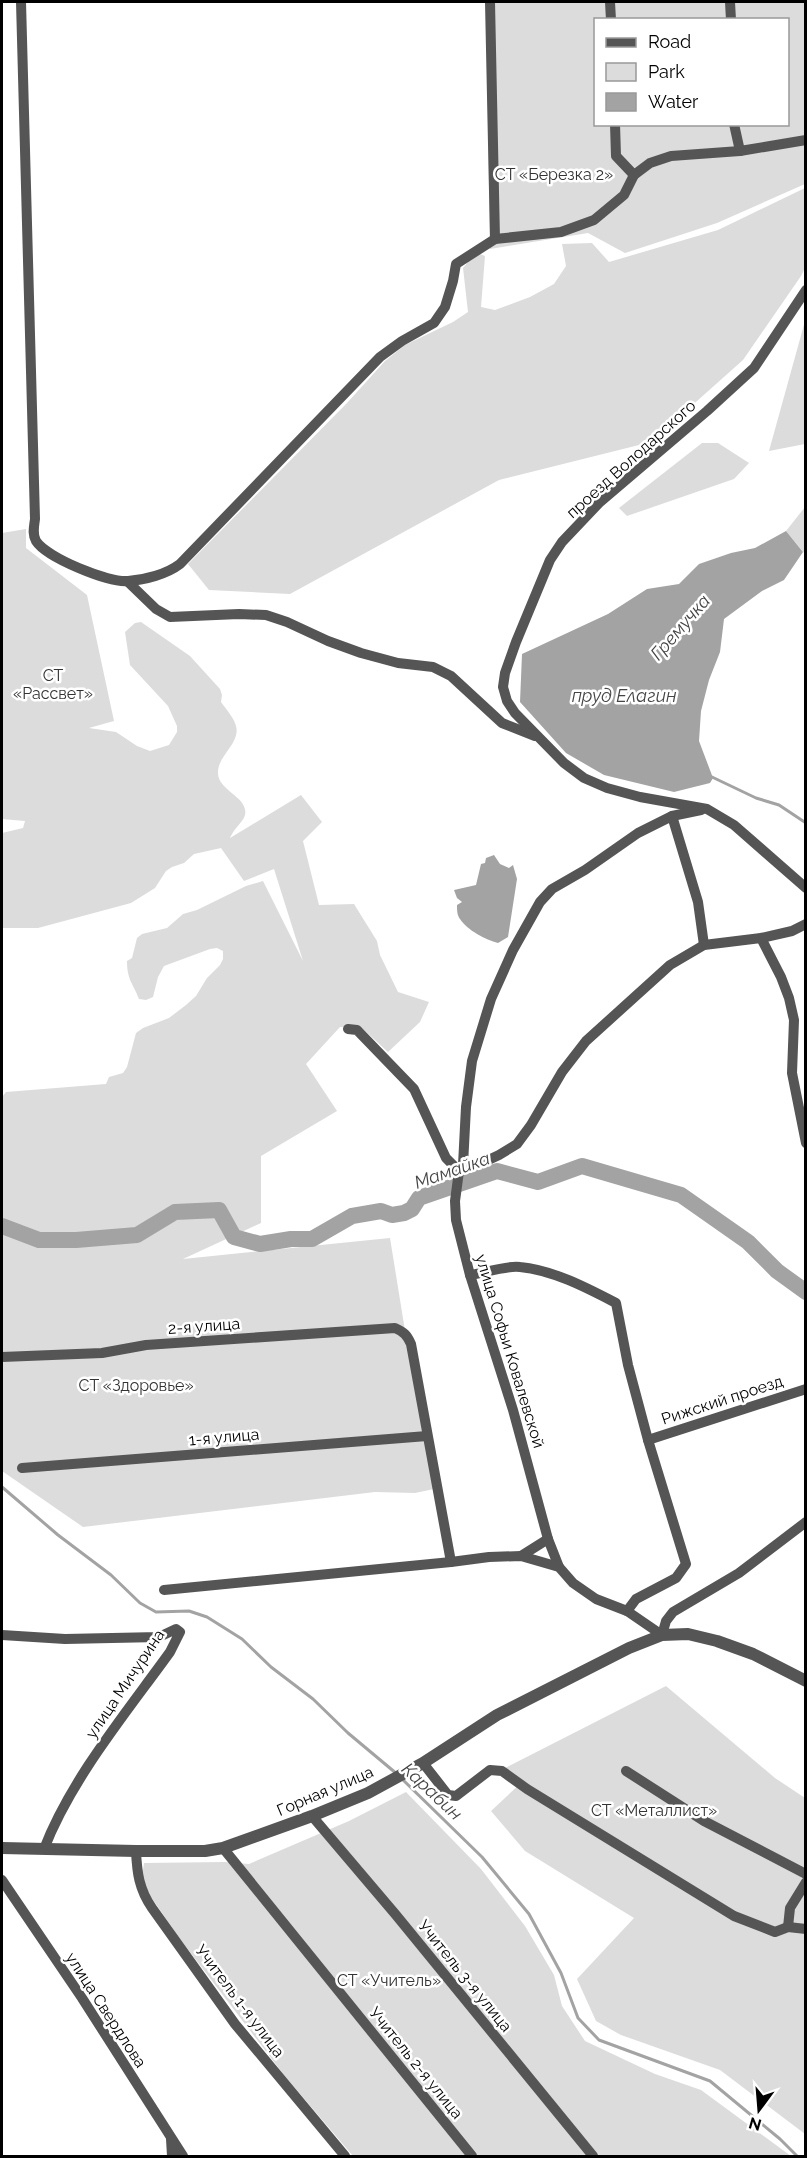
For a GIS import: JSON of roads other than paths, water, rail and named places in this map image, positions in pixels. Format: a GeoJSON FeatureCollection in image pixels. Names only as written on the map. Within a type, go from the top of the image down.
{"type":"FeatureCollection","features":[{"type":"Feature","properties":{"kind":"street"},"geometry":{"type":"LineString","coordinates":[[21,2],[34,414],[36,519],[33,531],[41,548],[82,569],[110,580],[127,581],[162,573],[180,564],[380,357],[402,341],[434,323],[445,307],[456,264],[495,239],[561,232],[594,220],[624,195],[634,175],[650,164],[671,156],[740,151],[806,140]]}},
{"type":"Feature","properties":{"kind":"street"},"geometry":{"type":"LineString","coordinates":[[490,2],[495,239]]}},
{"type":"Feature","properties":{"kind":"street"},"geometry":{"type":"LineString","coordinates":[[610,2],[611,18]]}},
{"type":"Feature","properties":{"kind":"street"},"geometry":{"type":"LineString","coordinates":[[730,2],[731,18]]}},
{"type":"Feature","properties":{"kind":"street"},"geometry":{"type":"LineString","coordinates":[[615,126],[616,156],[634,175]]}},
{"type":"Feature","properties":{"kind":"street"},"geometry":{"type":"LineString","coordinates":[[734,126],[740,151]]}},
{"type":"Feature","properties":{"kind":"street","name":"проезд Володарского"},"geometry":{"type":"LineString","coordinates":[[806,290],[754,368],[600,503],[561,542],[550,560],[512,652],[503,687],[507,701],[515,713],[564,763],[584,778],[606,788],[707,809],[734,825],[806,888]]}},
{"type":"Feature","properties":{"kind":"street"},"geometry":{"type":"LineString","coordinates":[[127,581],[156,609],[170,617],[266,615],[361,653],[398,663],[433,668],[451,676],[502,723],[538,737]]}},
{"type":"Feature","properties":{"kind":"street","name":"улица Софьи Ковалевской"},"geometry":{"type":"LineString","coordinates":[[559,1567],[548,1539],[513,1410],[470,1275],[456,1220],[455,1201],[472,1061],[491,999],[513,950],[540,902],[552,889],[585,870],[638,833],[672,816],[707,809]]}},
{"type":"Feature","properties":{"kind":"street"},"geometry":{"type":"LineString","coordinates":[[672,816],[698,902],[704,945]]}},
{"type":"Feature","properties":{"kind":"street"},"geometry":{"type":"LineString","coordinates":[[348,1029],[357,1030],[414,1089],[446,1158],[460,1171],[499,1155],[517,1143],[531,1125],[562,1072],[586,1041],[670,965],[704,945],[761,938],[792,931],[806,924]]}},
{"type":"Feature","properties":{"kind":"street"},"geometry":{"type":"LineString","coordinates":[[761,938],[781,977],[794,1020],[792,1073],[806,1143]]}},
{"type":"Feature","properties":{"kind":"street","name":"Рижский проезд"},"geometry":{"type":"LineString","coordinates":[[470,1275],[519,1267],[552,1275],[616,1303],[628,1365],[648,1440],[686,1564],[676,1578],[636,1599],[627,1611]]}},
{"type":"Feature","properties":{"kind":"street","name":"2-я улица"},"geometry":{"type":"LineString","coordinates":[[2,1357],[102,1353],[146,1345],[394,1328],[407,1335],[411,1344],[427,1436]]}},
{"type":"Feature","properties":{"kind":"street","name":"Рижский проезд"},"geometry":{"type":"LineString","coordinates":[[648,1440],[806,1389]]}},
{"type":"Feature","properties":{"kind":"street"},"geometry":{"type":"LineString","coordinates":[[427,1436],[451,1562]]}},
{"type":"Feature","properties":{"kind":"street","name":"1-я улица"},"geometry":{"type":"LineString","coordinates":[[22,1468],[427,1436]]}},
{"type":"Feature","properties":{"kind":"street"},"geometry":{"type":"LineString","coordinates":[[662,1635],[666,1621],[673,1612],[739,1573],[806,1522]]}},
{"type":"Feature","properties":{"kind":"street"},"geometry":{"type":"LineString","coordinates":[[520,1556],[548,1539]]}},
{"type":"Feature","properties":{"kind":"street"},"geometry":{"type":"LineString","coordinates":[[164,1590],[489,1557],[520,1556],[559,1567],[573,1583],[596,1599],[627,1611],[662,1635],[688,1634],[717,1641],[753,1654],[806,1681]]}},
{"type":"Feature","properties":{"kind":"street","name":"улица Мичурина"},"geometry":{"type":"LineString","coordinates":[[2,1635],[65,1639],[159,1637],[176,1629],[180,1632],[170,1652],[71,1792],[55,1821],[44,1849]]}},
{"type":"Feature","properties":{"kind":"street","name":"Горная улица"},"geometry":{"type":"LineString","coordinates":[[2,1848],[206,1851],[223,1848],[326,1811],[368,1793],[423,1763],[497,1715],[629,1648],[662,1635]]}},
{"type":"Feature","properties":{"kind":"street"},"geometry":{"type":"LineString","coordinates":[[159,1637],[170,1652]]}},
{"type":"Feature","properties":{"kind":"street"},"geometry":{"type":"LineString","coordinates":[[423,1763],[452,1797],[490,1770],[502,1771],[537,1795],[734,1916],[775,1932],[788,1927],[806,1929]]}},
{"type":"Feature","properties":{"kind":"street"},"geometry":{"type":"LineString","coordinates":[[626,1771],[704,1821],[806,1874]]}},
{"type":"Feature","properties":{"kind":"street","name":"Учитель 3-я улица"},"geometry":{"type":"LineString","coordinates":[[312,1816],[396,1914],[593,2157]]}},
{"type":"Feature","properties":{"kind":"street","name":"Учитель 2-я улица"},"geometry":{"type":"LineString","coordinates":[[223,1848],[472,2157]]}},
{"type":"Feature","properties":{"kind":"street","name":"Учитель 1-я улица"},"geometry":{"type":"LineString","coordinates":[[136,1851],[138,1879],[152,1908],[235,2024],[345,2157]]}},
{"type":"Feature","properties":{"kind":"street","name":"улица Свердлова"},"geometry":{"type":"LineString","coordinates":[[2,1880],[82,1998],[183,2157]]}},
{"type":"Feature","properties":{"kind":"street"},"geometry":{"type":"LineString","coordinates":[[788,1927],[790,1908],[806,1882]]}},
{"type":"Feature","properties":{"kind":"street"},"geometry":{"type":"LineString","coordinates":[[171,2138],[172,2157]]}},
{"type":"Feature","properties":{"kind":"water","name":"пруд Елагин"},"geometry":{"type":"Polygon","coordinates":[[[786,531],[803,552],[784,580],[762,591],[724,619],[720,652],[709,680],[701,711],[699,741],[713,778],[710,783],[674,792],[604,775],[566,753],[520,702],[522,654],[608,614],[647,589],[679,584],[699,564],[755,548],[786,531]]]}},
{"type":"Feature","properties":{"kind":"water"},"geometry":{"type":"Polygon","coordinates":[[[494,855],[500,864],[509,868],[513,865],[517,879],[508,937],[498,943],[477,934],[463,923],[458,916],[457,909],[457,905],[462,902],[457,898],[454,890],[476,885],[481,864],[485,863],[486,858],[494,855]]]}},
{"type":"Feature","properties":{"kind":"waterway","name":"Гремучка"},"geometry":{"type":"LineString","coordinates":[[712,777],[756,798],[779,805],[806,823]]}},
{"type":"Feature","properties":{"kind":"waterway","name":"Мамайка"},"geometry":{"type":"LineString","coordinates":[[2,1226],[39,1240],[76,1240],[137,1235],[175,1212],[219,1210],[234,1237],[260,1244],[291,1239],[312,1239],[352,1216],[381,1211],[392,1215],[404,1213],[412,1209],[419,1198],[497,1171],[538,1182],[582,1166],[681,1195],[748,1242],[777,1271],[806,1292]]}},
{"type":"Feature","properties":{"kind":"waterway","name":"Карабин"},"geometry":{"type":"LineString","coordinates":[[2,1487],[58,1535],[111,1575],[140,1603],[156,1612],[189,1611],[207,1617],[242,1639],[271,1667],[313,1699],[348,1733],[397,1774]]}},
{"type":"Feature","properties":{"kind":"waterway","name":"Карабин"},"geometry":{"type":"LineString","coordinates":[[402,1779],[482,1857],[529,1914],[561,1973],[578,2018],[599,2040],[710,2081],[797,2156]]}},
{"type":"Feature","properties":{"kind":"park label","name":"СТ «Березка 2»"},"geometry":{"type":"Point","coordinates":[554,174]}},
{"type":"Feature","properties":{"kind":"park label","name":"СТ «Рассвет»"},"geometry":{"type":"Point","coordinates":[53,684]}},
{"type":"Feature","properties":{"kind":"park label","name":"СТ «Здоровье»"},"geometry":{"type":"Point","coordinates":[136,1385]}},
{"type":"Feature","properties":{"kind":"park label","name":"СТ «Металлист»"},"geometry":{"type":"Point","coordinates":[654,1810]}},
{"type":"Feature","properties":{"kind":"park label","name":"СТ «Учитель»"},"geometry":{"type":"Point","coordinates":[389,1980]}}]}
